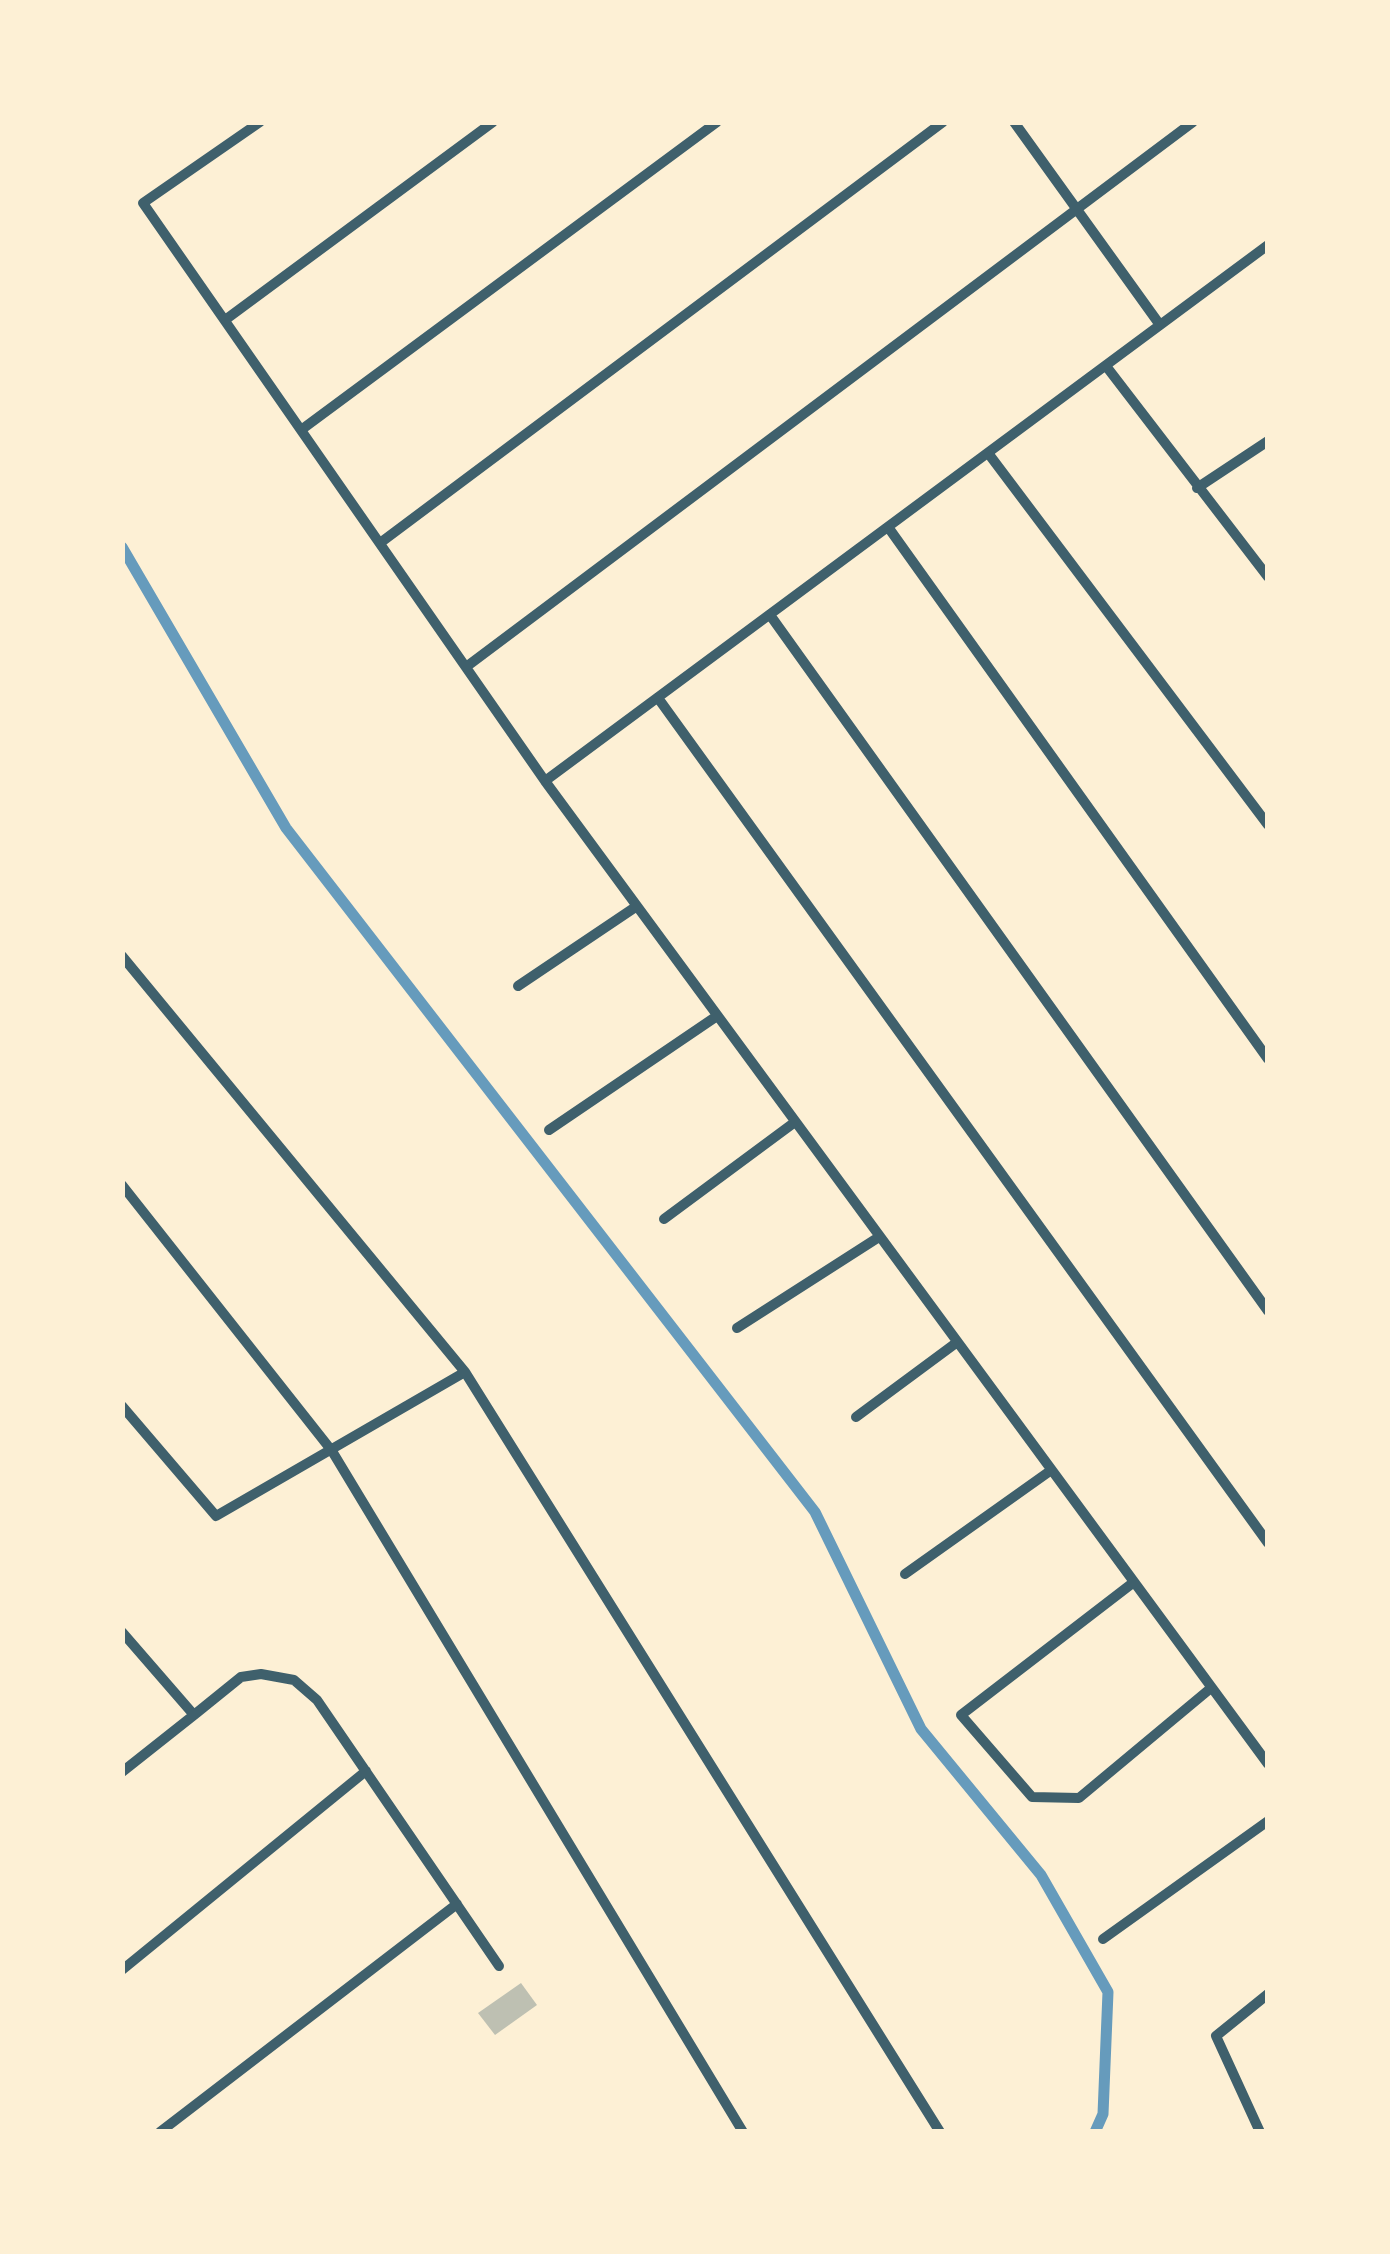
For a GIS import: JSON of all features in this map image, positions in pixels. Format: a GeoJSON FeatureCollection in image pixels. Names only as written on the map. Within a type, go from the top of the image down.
{"type":"FeatureCollection","features":[{"type":"Feature","properties":{"kind":"street"},"geometry":{"type":"LineString","coordinates":[[260,122],[143,203],[545,781],[1268,1764]]}},
{"type":"Feature","properties":{"kind":"street"},"geometry":{"type":"LineString","coordinates":[[225,320],[493,122]]}},
{"type":"Feature","properties":{"kind":"street"},"geometry":{"type":"LineString","coordinates":[[301,430],[716,122]]}},
{"type":"Feature","properties":{"kind":"street"},"geometry":{"type":"LineString","coordinates":[[380,543],[943,122]]}},
{"type":"Feature","properties":{"kind":"street"},"geometry":{"type":"LineString","coordinates":[[1014,122],[1160,325]]}},
{"type":"Feature","properties":{"kind":"street"},"geometry":{"type":"LineString","coordinates":[[466,667],[1192,122]]}},
{"type":"Feature","properties":{"kind":"street"},"geometry":{"type":"LineString","coordinates":[[545,781],[1268,245]]}},
{"type":"Feature","properties":{"kind":"street"},"geometry":{"type":"LineString","coordinates":[[1106,366],[1268,577]]}},
{"type":"Feature","properties":{"kind":"street"},"geometry":{"type":"LineString","coordinates":[[1197,488],[1268,442]]}},
{"type":"Feature","properties":{"kind":"street"},"geometry":{"type":"LineString","coordinates":[[988,453],[1268,825]]}},
{"type":"Feature","properties":{"kind":"street"},"geometry":{"type":"LineString","coordinates":[[888,526],[1268,1059]]}},
{"type":"Feature","properties":{"kind":"street"},"geometry":{"type":"LineString","coordinates":[[770,614],[1268,1312]]}},
{"type":"Feature","properties":{"kind":"street"},"geometry":{"type":"LineString","coordinates":[[658,698],[1268,1543]]}},
{"type":"Feature","properties":{"kind":"street"},"geometry":{"type":"LineString","coordinates":[[518,986],[637,906]]}},
{"type":"Feature","properties":{"kind":"street"},"geometry":{"type":"LineString","coordinates":[[122,956],[465,1372],[940,2132]]}},
{"type":"Feature","properties":{"kind":"street"},"geometry":{"type":"LineString","coordinates":[[549,1130],[717,1016]]}},
{"type":"Feature","properties":{"kind":"street"},"geometry":{"type":"LineString","coordinates":[[664,1219],[795,1122]]}},
{"type":"Feature","properties":{"kind":"street"},"geometry":{"type":"LineString","coordinates":[[122,1186],[332,1451],[743,2132]]}},
{"type":"Feature","properties":{"kind":"street"},"geometry":{"type":"LineString","coordinates":[[737,1328],[879,1237]]}},
{"type":"Feature","properties":{"kind":"street"},"geometry":{"type":"LineString","coordinates":[[856,1417],[956,1342]]}},
{"type":"Feature","properties":{"kind":"street"},"geometry":{"type":"LineString","coordinates":[[122,1406],[216,1516],[465,1372]]}},
{"type":"Feature","properties":{"kind":"street"},"geometry":{"type":"LineString","coordinates":[[905,1574],[1050,1471]]}},
{"type":"Feature","properties":{"kind":"street"},"geometry":{"type":"LineString","coordinates":[[1134,1582],[962,1715],[1032,1796],[1078,1798],[1212,1688]]}},
{"type":"Feature","properties":{"kind":"street"},"geometry":{"type":"LineString","coordinates":[[122,1632],[194,1715]]}},
{"type":"Feature","properties":{"kind":"street"},"geometry":{"type":"LineString","coordinates":[[122,1772],[241,1677],[261,1674],[294,1680],[317,1700],[499,1966]]}},
{"type":"Feature","properties":{"kind":"street"},"geometry":{"type":"LineString","coordinates":[[122,1970],[366,1771]]}},
{"type":"Feature","properties":{"kind":"street"},"geometry":{"type":"LineString","coordinates":[[1102,1938],[1268,1820]]}},
{"type":"Feature","properties":{"kind":"street"},"geometry":{"type":"LineString","coordinates":[[160,2132],[458,1904]]}},
{"type":"Feature","properties":{"kind":"street"},"geometry":{"type":"LineString","coordinates":[[1260,2132],[1216,2036],[1268,1994]]}},
{"type":"Feature","properties":{"kind":"building"},"geometry":{"type":"Polygon","coordinates":[[[521,1983],[537,2005],[495,2035],[478,2013],[521,1983]]]}},
{"type":"Feature","properties":{"kind":"waterway"},"geometry":{"type":"LineString","coordinates":[[122,547],[286,828],[815,1512],[921,1729],[1041,1875],[1108,1992],[1103,2114],[1095,2132]]}}]}
